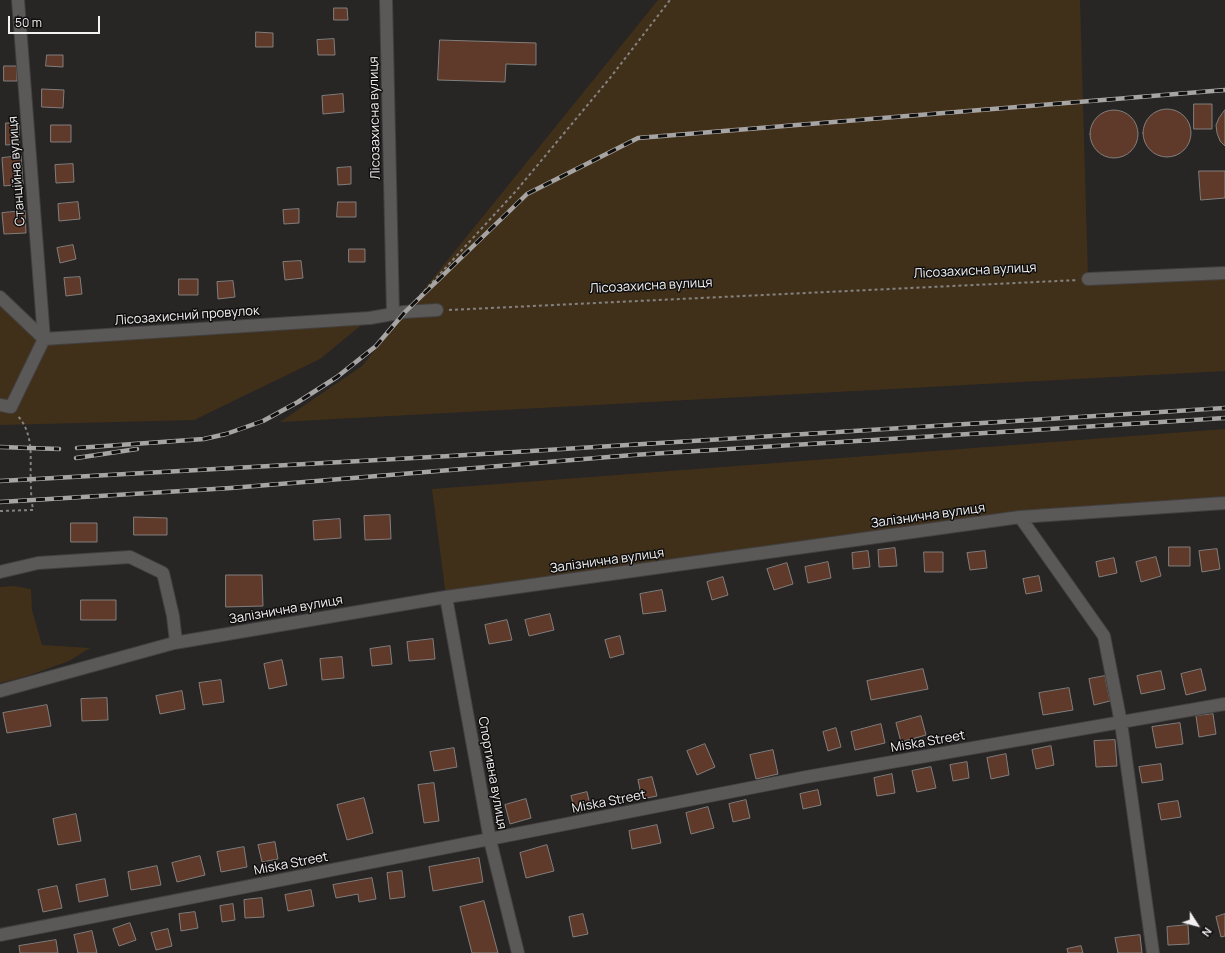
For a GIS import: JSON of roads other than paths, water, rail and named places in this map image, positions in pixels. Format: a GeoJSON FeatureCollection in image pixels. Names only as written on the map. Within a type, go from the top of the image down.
{"type":"FeatureCollection","features":[{"type":"Feature","properties":{"kind":"street","name":"Станційна вулиця"},"geometry":{"type":"LineString","coordinates":[[18,0],[44,339]]}},
{"type":"Feature","properties":{"kind":"street","name":"Лісозахисна вулиця"},"geometry":{"type":"LineString","coordinates":[[386,0],[399,313]]}},
{"type":"Feature","properties":{"kind":"street"},"geometry":{"type":"LineString","coordinates":[[1088,279],[1225,272]]}},
{"type":"Feature","properties":{"kind":"street"},"geometry":{"type":"LineString","coordinates":[[0,297],[44,339],[5,406]]}},
{"type":"Feature","properties":{"kind":"street"},"geometry":{"type":"LineString","coordinates":[[399,313],[438,310]]}},
{"type":"Feature","properties":{"kind":"street","name":"Лісозахисний провулок"},"geometry":{"type":"LineString","coordinates":[[44,339],[370,318],[399,313]]}},
{"type":"Feature","properties":{"kind":"street","name":"Залізнична вулиця"},"geometry":{"type":"LineString","coordinates":[[0,691],[176,642],[446,597],[1020,517],[1225,503]]}},
{"type":"Feature","properties":{"kind":"street"},"geometry":{"type":"LineString","coordinates":[[1020,517],[1104,636],[1121,722],[1153,953]]}},
{"type":"Feature","properties":{"kind":"street"},"geometry":{"type":"LineString","coordinates":[[0,572],[38,563],[130,557],[163,573],[173,616],[176,642]]}},
{"type":"Feature","properties":{"kind":"street","name":"Спортивна вулиця"},"geometry":{"type":"LineString","coordinates":[[446,597],[490,840],[518,953]]}},
{"type":"Feature","properties":{"kind":"street","name":"Miska Street"},"geometry":{"type":"LineString","coordinates":[[0,935],[806,777],[1225,704]]}},
{"type":"Feature","properties":{"kind":"railway"},"geometry":{"type":"LineString","coordinates":[[77,448],[204,439],[226,434],[263,421],[298,402],[337,377],[376,346],[405,312],[527,194],[638,138],[1225,90]]}},
{"type":"Feature","properties":{"kind":"railway"},"geometry":{"type":"LineString","coordinates":[[0,481],[450,456],[1225,408]]}},
{"type":"Feature","properties":{"kind":"railway"},"geometry":{"type":"LineString","coordinates":[[0,502],[231,488],[633,455],[1225,418]]}},
{"type":"Feature","properties":{"kind":"railway"},"geometry":{"type":"LineString","coordinates":[[0,447],[59,449]]}},
{"type":"Feature","properties":{"kind":"railway"},"geometry":{"type":"LineString","coordinates":[[76,458],[137,449]]}}]}
